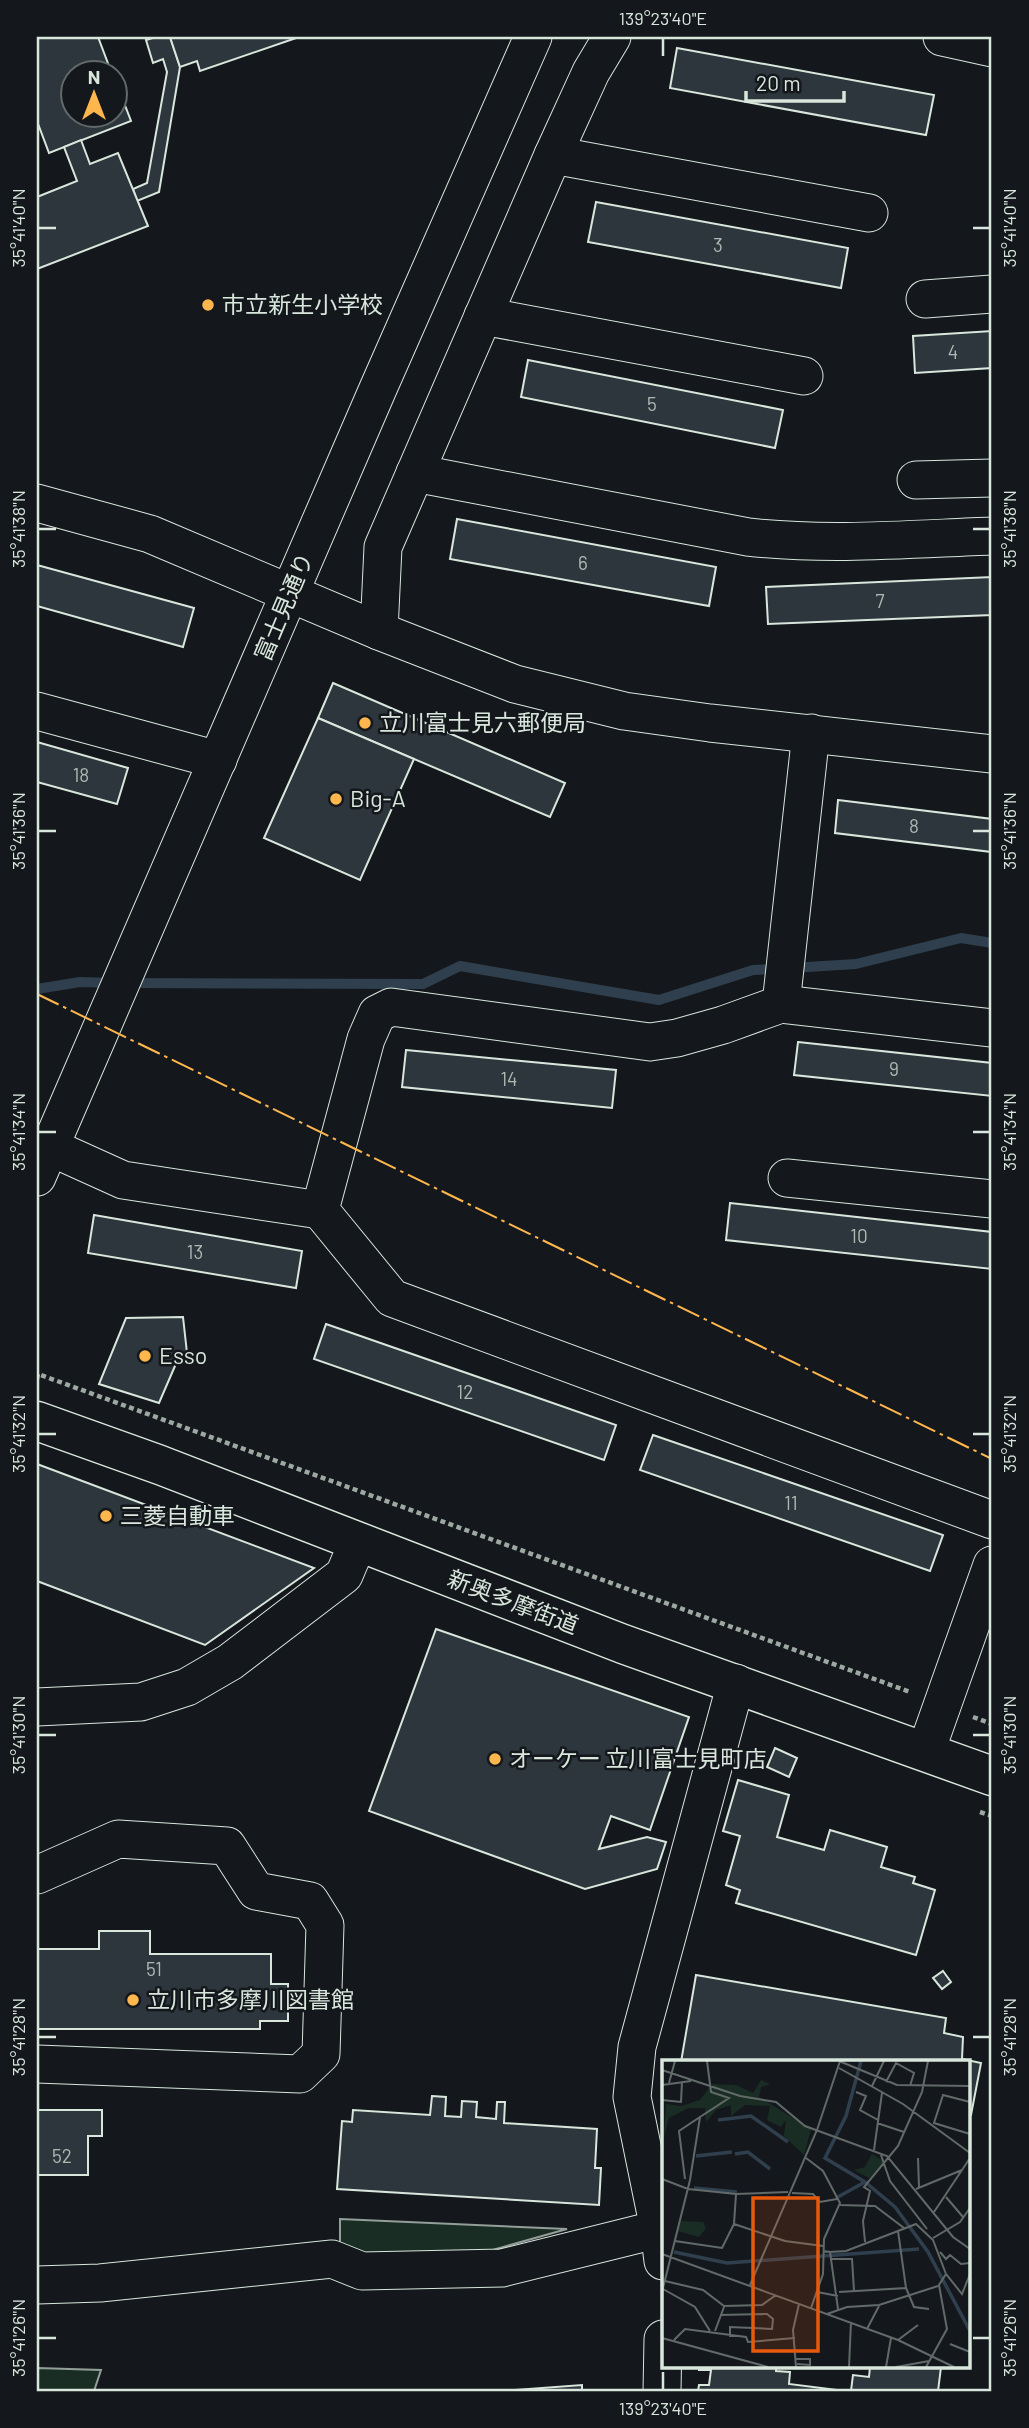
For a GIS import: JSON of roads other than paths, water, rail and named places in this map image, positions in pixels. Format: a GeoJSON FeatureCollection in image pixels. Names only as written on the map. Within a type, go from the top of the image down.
{"type":"FeatureCollection","features":[{"type":"Feature","properties":{"kind":"main road","name":"新奥多摩街道"},"geometry":{"type":"LineString","coordinates":[[37,1421],[160,1465],[623,1644],[992,1776]]}},
{"type":"Feature","properties":{"kind":"street","name":"富士見通り"},"geometry":{"type":"LineString","coordinates":[[43,1162],[533,37]]}},
{"type":"Feature","properties":{"kind":"street"},"geometry":{"type":"LineString","coordinates":[[379,631],[383,547],[553,155],[591,72],[612,37]]}},
{"type":"Feature","properties":{"kind":"street"},"geometry":{"type":"LineString","coordinates":[[942,37],[992,48]]}},
{"type":"Feature","properties":{"kind":"street"},"geometry":{"type":"LineString","coordinates":[[553,155],[869,213]]}},
{"type":"Feature","properties":{"kind":"street"},"geometry":{"type":"LineString","coordinates":[[925,299],[992,295]]}},
{"type":"Feature","properties":{"kind":"street"},"geometry":{"type":"LineString","coordinates":[[483,316],[804,376]]}},
{"type":"Feature","properties":{"kind":"street"},"geometry":{"type":"LineString","coordinates":[[415,473],[748,537],[820,543],[992,536]]}},
{"type":"Feature","properties":{"kind":"street"},"geometry":{"type":"LineString","coordinates":[[916,481],[992,478]]}},
{"type":"Feature","properties":{"kind":"street"},"geometry":{"type":"LineString","coordinates":[[37,503],[150,534],[379,631],[515,684],[624,710],[710,723],[992,754]]}},
{"type":"Feature","properties":{"kind":"street"},"geometry":{"type":"LineString","coordinates":[[37,711],[218,761]]}},
{"type":"Feature","properties":{"kind":"street"},"geometry":{"type":"LineString","coordinates":[[780,1003],[811,733]]}},
{"type":"Feature","properties":{"kind":"street"},"geometry":{"type":"LineString","coordinates":[[320,1210],[366,1039],[377,1014],[391,1007],[650,1042],[689,1035],[780,1003],[992,1028]]}},
{"type":"Feature","properties":{"kind":"street"},"geometry":{"type":"LineString","coordinates":[[43,1162],[123,1180],[320,1210],[392,1298],[992,1520]]}},
{"type":"Feature","properties":{"kind":"street"},"geometry":{"type":"LineString","coordinates":[[787,1178],[992,1199]]}},
{"type":"Feature","properties":{"kind":"street"},"geometry":{"type":"LineString","coordinates":[[37,1707],[141,1702],[187,1687],[230,1662],[344,1575],[358,1542]]}},
{"type":"Feature","properties":{"kind":"street"},"geometry":{"type":"LineString","coordinates":[[926,1751],[992,1565]]}},
{"type":"Feature","properties":{"kind":"street"},"geometry":{"type":"LineString","coordinates":[[37,2285],[100,2283],[332,2259],[362,2271],[502,2268],[661,2245],[632,2097],[648,2089],[637,2048],[736,1683]]}},
{"type":"Feature","properties":{"kind":"street"},"geometry":{"type":"LineString","coordinates":[[37,1875],[118,1839],[227,1846],[256,1891],[310,1902],[325,1925],[321,2054],[300,2074],[37,2064]]}},
{"type":"Feature","properties":{"kind":"street"},"geometry":{"type":"LineString","coordinates":[[662,2368],[662,2391]]}},
{"type":"Feature","properties":{"kind":"waterway"},"geometry":{"type":"LineString","coordinates":[[791,968],[856,964],[961,938],[992,943]]}},
{"type":"Feature","properties":{"kind":"waterway"},"geometry":{"type":"LineString","coordinates":[[128,983],[423,984],[460,966],[659,1000],[753,970],[776,969]]}},
{"type":"Feature","properties":{"kind":"waterway"},"geometry":{"type":"LineString","coordinates":[[37,989],[80,982],[113,983]]}},
{"type":"Feature","properties":{"kind":"place","name":"市立新生小学校"},"geometry":{"type":"Point","coordinates":[208,305]}},
{"type":"Feature","properties":{"kind":"place","name":"立川富士見六郵便局"},"geometry":{"type":"Point","coordinates":[365,723]}},
{"type":"Feature","properties":{"kind":"place","name":"Big-A"},"geometry":{"type":"Point","coordinates":[336,799]}},
{"type":"Feature","properties":{"kind":"place","name":"Esso"},"geometry":{"type":"Point","coordinates":[145,1356]}},
{"type":"Feature","properties":{"kind":"place","name":"三菱自動車"},"geometry":{"type":"Point","coordinates":[106,1516]}},
{"type":"Feature","properties":{"kind":"place","name":"オーケー 立川富士見町店"},"geometry":{"type":"Point","coordinates":[495,1759]}},
{"type":"Feature","properties":{"kind":"place","name":"立川市多摩川図書館"},"geometry":{"type":"Point","coordinates":[133,2000]}}]}
